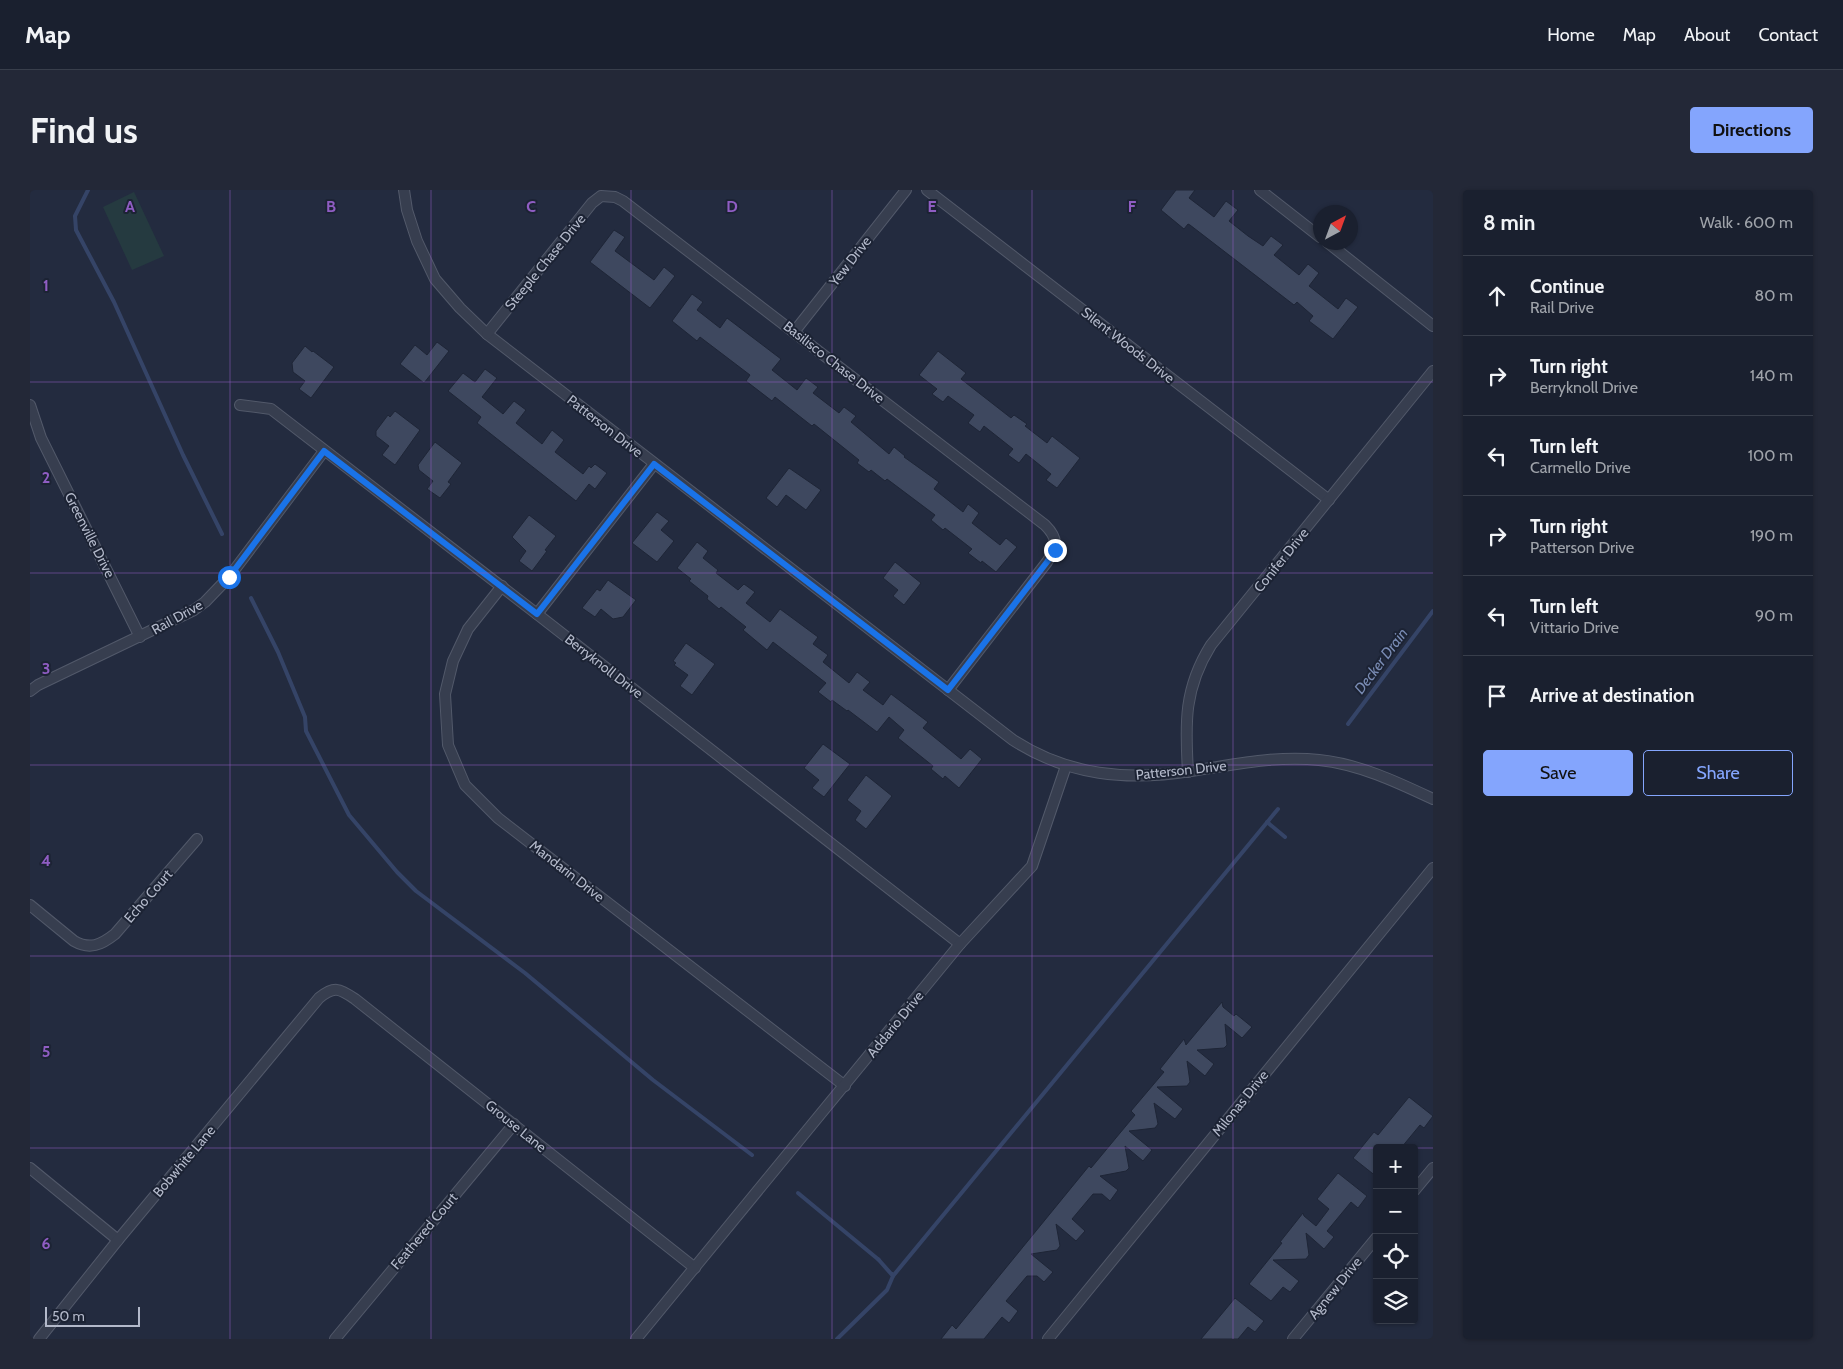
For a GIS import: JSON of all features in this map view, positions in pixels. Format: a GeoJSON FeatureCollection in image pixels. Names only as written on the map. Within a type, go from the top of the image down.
{"type":"FeatureCollection","features":[{"type":"Feature","properties":{"kind":"street","name":"Patterson Drive"},"geometry":{"type":"LineString","coordinates":[[404,190],[407,210],[416,241],[435,279],[460,308],[487,334],[1021,745],[1066,766],[1096,774],[1127,776],[1188,772],[1242,763],[1318,760],[1352,766],[1384,776],[1433,799]]}},
{"type":"Feature","properties":{"kind":"street","name":"Yew Drive"},"geometry":{"type":"LineString","coordinates":[[794,332],[906,190]]}},
{"type":"Feature","properties":{"kind":"street","name":"Silent Woods Drive"},"geometry":{"type":"LineString","coordinates":[[928,190],[1329,500]]}},
{"type":"Feature","properties":{"kind":"street"},"geometry":{"type":"LineString","coordinates":[[1260,190],[1313,232]]}},
{"type":"Feature","properties":{"kind":"street","name":"Steeple Chase Drive"},"geometry":{"type":"LineString","coordinates":[[487,334],[592,202],[600,196],[606,195]]}},
{"type":"Feature","properties":{"kind":"street","name":"Basilisco Chase Drive"},"geometry":{"type":"LineString","coordinates":[[606,195],[622,200],[1052,532],[1055,550],[948,690]]}},
{"type":"Feature","properties":{"kind":"street"},"geometry":{"type":"LineString","coordinates":[[1337,250],[1433,326]]}},
{"type":"Feature","properties":{"kind":"street","name":"Conifer Drive"},"geometry":{"type":"LineString","coordinates":[[1188,772],[1186,741],[1188,704],[1192,682],[1200,663],[1211,645],[1433,371]]}},
{"type":"Feature","properties":{"kind":"street","name":"Greenville Drive"},"geometry":{"type":"LineString","coordinates":[[30,404],[41,438],[140,637]]}},
{"type":"Feature","properties":{"kind":"street","name":"Berryknoll Drive"},"geometry":{"type":"LineString","coordinates":[[240,405],[271,409],[502,586],[960,944]]}},
{"type":"Feature","properties":{"kind":"street","name":"Rail Drive"},"geometry":{"type":"LineString","coordinates":[[30,691],[38,685],[194,610],[217,590],[262,535],[324,451]]}},
{"type":"Feature","properties":{"kind":"street"},"geometry":{"type":"LineString","coordinates":[[537,614],[654,464]]}},
{"type":"Feature","properties":{"kind":"street","name":"Mandarin Drive"},"geometry":{"type":"LineString","coordinates":[[502,586],[468,629],[453,661],[445,694],[448,745],[466,785],[498,818],[845,1086]]}},
{"type":"Feature","properties":{"kind":"street","name":"Addario Drive"},"geometry":{"type":"LineString","coordinates":[[636,1339],[960,944],[1032,866],[1066,766]]}},
{"type":"Feature","properties":{"kind":"street","name":"Echo Court"},"geometry":{"type":"LineString","coordinates":[[30,904],[81,945],[94,946],[104,943],[115,934],[197,839]]}},
{"type":"Feature","properties":{"kind":"street","name":"Milonas Drive"},"geometry":{"type":"LineString","coordinates":[[1048,1339],[1433,868]]}},
{"type":"Feature","properties":{"kind":"street","name":"Grouse Lane"},"geometry":{"type":"LineString","coordinates":[[334,989],[340,990],[354,999],[696,1268]]}},
{"type":"Feature","properties":{"kind":"street","name":"Bobwhite Lane"},"geometry":{"type":"LineString","coordinates":[[39,1339],[118,1240],[319,998],[327,991],[334,989]]}},
{"type":"Feature","properties":{"kind":"street","name":"Feathered Court"},"geometry":{"type":"LineString","coordinates":[[335,1339],[514,1124]]}},
{"type":"Feature","properties":{"kind":"street"},"geometry":{"type":"LineString","coordinates":[[30,1168],[118,1240]]}},
{"type":"Feature","properties":{"kind":"street"},"geometry":{"type":"LineString","coordinates":[[1416,1189],[1433,1168]]}},
{"type":"Feature","properties":{"kind":"street","name":"Agnew Drive"},"geometry":{"type":"LineString","coordinates":[[1293,1339],[1373,1242]]}},
{"type":"Feature","properties":{"kind":"green space"},"geometry":{"type":"Polygon","coordinates":[[[134,192],[164,256],[132,270],[103,207],[134,192]]]}},
{"type":"Feature","properties":{"kind":"building"},"geometry":{"type":"Polygon","coordinates":[[[1176,190],[1195,190],[1189,198],[1214,217],[1226,201],[1238,210],[1229,221],[1248,236],[1263,246],[1271,236],[1283,245],[1274,255],[1299,275],[1308,264],[1319,273],[1309,286],[1338,309],[1346,298],[1358,307],[1333,339],[1309,321],[1313,316],[1297,302],[1294,305],[1190,225],[1188,224],[1184,229],[1161,210],[1176,190]]]}},
{"type":"Feature","properties":{"kind":"building"},"geometry":{"type":"Polygon","coordinates":[[[614,230],[625,237],[615,251],[654,280],[664,267],[675,276],[650,308],[590,262],[614,230]]]}},
{"type":"Feature","properties":{"kind":"building"},"geometry":{"type":"Polygon","coordinates":[[[692,294],[703,302],[697,310],[720,328],[727,318],[781,359],[772,370],[797,390],[806,378],[818,387],[813,393],[839,413],[844,407],[856,416],[851,422],[889,454],[894,447],[904,457],[939,482],[934,489],[963,512],[968,504],[979,513],[972,523],[1000,545],[1006,538],[1017,547],[996,572],[968,553],[972,549],[945,528],[943,530],[931,520],[935,515],[887,479],[885,481],[871,470],[869,472],[857,463],[859,460],[814,424],[812,426],[775,397],[772,401],[746,381],[750,375],[700,337],[697,341],[672,321],[692,294]]]}},
{"type":"Feature","properties":{"kind":"building"},"geometry":{"type":"Polygon","coordinates":[[[437,342],[449,351],[424,383],[400,364],[415,345],[427,355],[437,342]]]}},
{"type":"Feature","properties":{"kind":"building"},"geometry":{"type":"Polygon","coordinates":[[[305,346],[334,367],[311,398],[299,389],[305,381],[293,372],[292,363],[305,346]]]}},
{"type":"Feature","properties":{"kind":"building"},"geometry":{"type":"Polygon","coordinates":[[[938,351],[966,373],[961,379],[1011,418],[1014,415],[1027,424],[1025,426],[1047,443],[1052,436],[1080,458],[1057,488],[1046,480],[1051,474],[1026,454],[1019,463],[1008,455],[1013,449],[984,426],[980,432],[968,423],[974,415],[948,396],[943,402],[932,394],[937,389],[919,375],[938,351]]]}},
{"type":"Feature","properties":{"kind":"building"},"geometry":{"type":"Polygon","coordinates":[[[485,369],[497,378],[482,397],[503,414],[514,401],[526,410],[516,423],[542,444],[552,430],[564,440],[555,452],[583,474],[589,466],[591,468],[595,464],[607,473],[595,489],[589,484],[576,501],[477,423],[481,417],[448,391],[463,373],[475,382],[485,369]]]}},
{"type":"Feature","properties":{"kind":"building"},"geometry":{"type":"Polygon","coordinates":[[[395,411],[420,430],[395,465],[382,455],[389,446],[376,436],[376,431],[388,415],[390,417],[395,411]]]}},
{"type":"Feature","properties":{"kind":"building"},"geometry":{"type":"Polygon","coordinates":[[[435,442],[462,463],[448,482],[451,484],[440,498],[427,489],[433,481],[419,470],[418,465],[435,442]]]}},
{"type":"Feature","properties":{"kind":"building"},"geometry":{"type":"Polygon","coordinates":[[[789,468],[821,490],[806,510],[786,495],[777,507],[766,498],[789,468]]]}},
{"type":"Feature","properties":{"kind":"building"},"geometry":{"type":"Polygon","coordinates":[[[657,512],[669,521],[661,530],[674,541],[657,562],[632,543],[657,512]]]}},
{"type":"Feature","properties":{"kind":"building"},"geometry":{"type":"Polygon","coordinates":[[[529,515],[556,536],[532,571],[519,561],[526,551],[512,537],[529,515]]]}},
{"type":"Feature","properties":{"kind":"building"},"geometry":{"type":"Polygon","coordinates":[[[697,542],[708,551],[703,558],[718,570],[716,573],[738,590],[744,584],[755,592],[746,603],[770,622],[780,609],[818,637],[813,644],[828,655],[823,662],[849,683],[857,672],[870,682],[863,690],[883,705],[891,694],[928,722],[923,728],[961,759],[970,749],[982,759],[959,788],[945,776],[943,779],[931,769],[933,766],[898,738],[904,730],[889,717],[877,732],[848,710],[832,700],[831,702],[818,692],[826,683],[773,642],[767,650],[743,630],[746,627],[721,607],[719,609],[707,599],[708,596],[689,581],[691,579],[677,568],[697,542]]]}},
{"type":"Feature","properties":{"kind":"building"},"geometry":{"type":"Polygon","coordinates":[[[895,562],[921,583],[904,605],[893,596],[898,590],[883,578],[895,562]]]}},
{"type":"Feature","properties":{"kind":"building"},"geometry":{"type":"Polygon","coordinates":[[[608,580],[636,600],[623,617],[613,619],[601,609],[595,617],[582,608],[597,589],[600,591],[608,580]]]}},
{"type":"Feature","properties":{"kind":"building"},"geometry":{"type":"Polygon","coordinates":[[[686,643],[715,664],[692,695],[680,686],[688,675],[674,665],[676,663],[673,661],[686,643]]]}},
{"type":"Feature","properties":{"kind":"building"},"geometry":{"type":"Polygon","coordinates":[[[823,744],[850,764],[824,797],[812,788],[819,780],[804,768],[823,744]]]}},
{"type":"Feature","properties":{"kind":"building"},"geometry":{"type":"Polygon","coordinates":[[[866,775],[892,796],[866,829],[855,820],[861,811],[847,800],[866,775]]]}},
{"type":"Feature","properties":{"kind":"building"},"geometry":{"type":"Polygon","coordinates":[[[1222,1002],[1223,1007],[1234,1016],[1236,1014],[1252,1027],[1242,1038],[1225,1024],[1227,1045],[1224,1048],[1197,1050],[1214,1064],[1205,1076],[1187,1061],[1190,1082],[1187,1086],[1157,1087],[1183,1109],[1175,1119],[1154,1103],[1158,1124],[1155,1128],[1129,1131],[1152,1150],[1143,1161],[1125,1146],[1129,1168],[1126,1171],[1100,1176],[1118,1190],[1110,1201],[1102,1194],[1093,1194],[1072,1219],[1085,1231],[1076,1241],[1056,1224],[1060,1246],[1057,1250],[1031,1254],[1053,1272],[1044,1282],[1037,1276],[1027,1276],[1006,1301],[1018,1311],[1009,1323],[1002,1317],[984,1339],[941,1339],[952,1325],[956,1329],[1089,1166],[1091,1168],[1135,1115],[1131,1111],[1164,1072],[1160,1069],[1184,1039],[1186,1045],[1222,1002]]]}},
{"type":"Feature","properties":{"kind":"building"},"geometry":{"type":"Polygon","coordinates":[[[1409,1097],[1433,1116],[1424,1128],[1420,1125],[1404,1144],[1373,1144],[1373,1174],[1353,1158],[1374,1132],[1378,1135],[1409,1097]]]}},
{"type":"Feature","properties":{"kind":"building"},"geometry":{"type":"Polygon","coordinates":[[[1338,1173],[1367,1196],[1358,1208],[1351,1202],[1327,1231],[1334,1237],[1324,1249],[1306,1233],[1309,1255],[1306,1259],[1273,1260],[1299,1281],[1290,1292],[1283,1287],[1271,1301],[1249,1284],[1303,1213],[1316,1226],[1329,1209],[1317,1199],[1338,1173]]]}},
{"type":"Feature","properties":{"kind":"building"},"geometry":{"type":"Polygon","coordinates":[[[1235,1298],[1264,1321],[1255,1332],[1248,1327],[1238,1339],[1201,1339],[1235,1298]]]}},
{"type":"Feature","properties":{"kind":"waterway"},"geometry":{"type":"LineString","coordinates":[[88,190],[75,216],[76,230],[114,302],[183,455],[222,534]]}},
{"type":"Feature","properties":{"kind":"waterway"},"geometry":{"type":"LineString","coordinates":[[251,598],[278,652],[305,717],[306,731],[349,815],[397,872],[416,891],[525,973],[653,1080],[752,1155]]}},
{"type":"Feature","properties":{"kind":"waterway","name":"Decker Drain"},"geometry":{"type":"LineString","coordinates":[[1348,724],[1433,611]]}},
{"type":"Feature","properties":{"kind":"waterway"},"geometry":{"type":"LineString","coordinates":[[878,1259],[893,1276],[1278,809]]}},
{"type":"Feature","properties":{"kind":"waterway","name":"Decker Drain"},"geometry":{"type":"LineString","coordinates":[[1267,822],[1285,837]]}},
{"type":"Feature","properties":{"kind":"waterway"},"geometry":{"type":"LineString","coordinates":[[798,1193],[879,1260]]}},
{"type":"Feature","properties":{"kind":"waterway"},"geometry":{"type":"LineString","coordinates":[[837,1339],[887,1290],[893,1276],[892,1274]]}},
{"type":"Feature","properties":{"kind":"route"},"geometry":{"type":"LineString","coordinates":[[229,577],[324,451],[537,614],[654,464],[948,690],[1055,550]]}}]}
